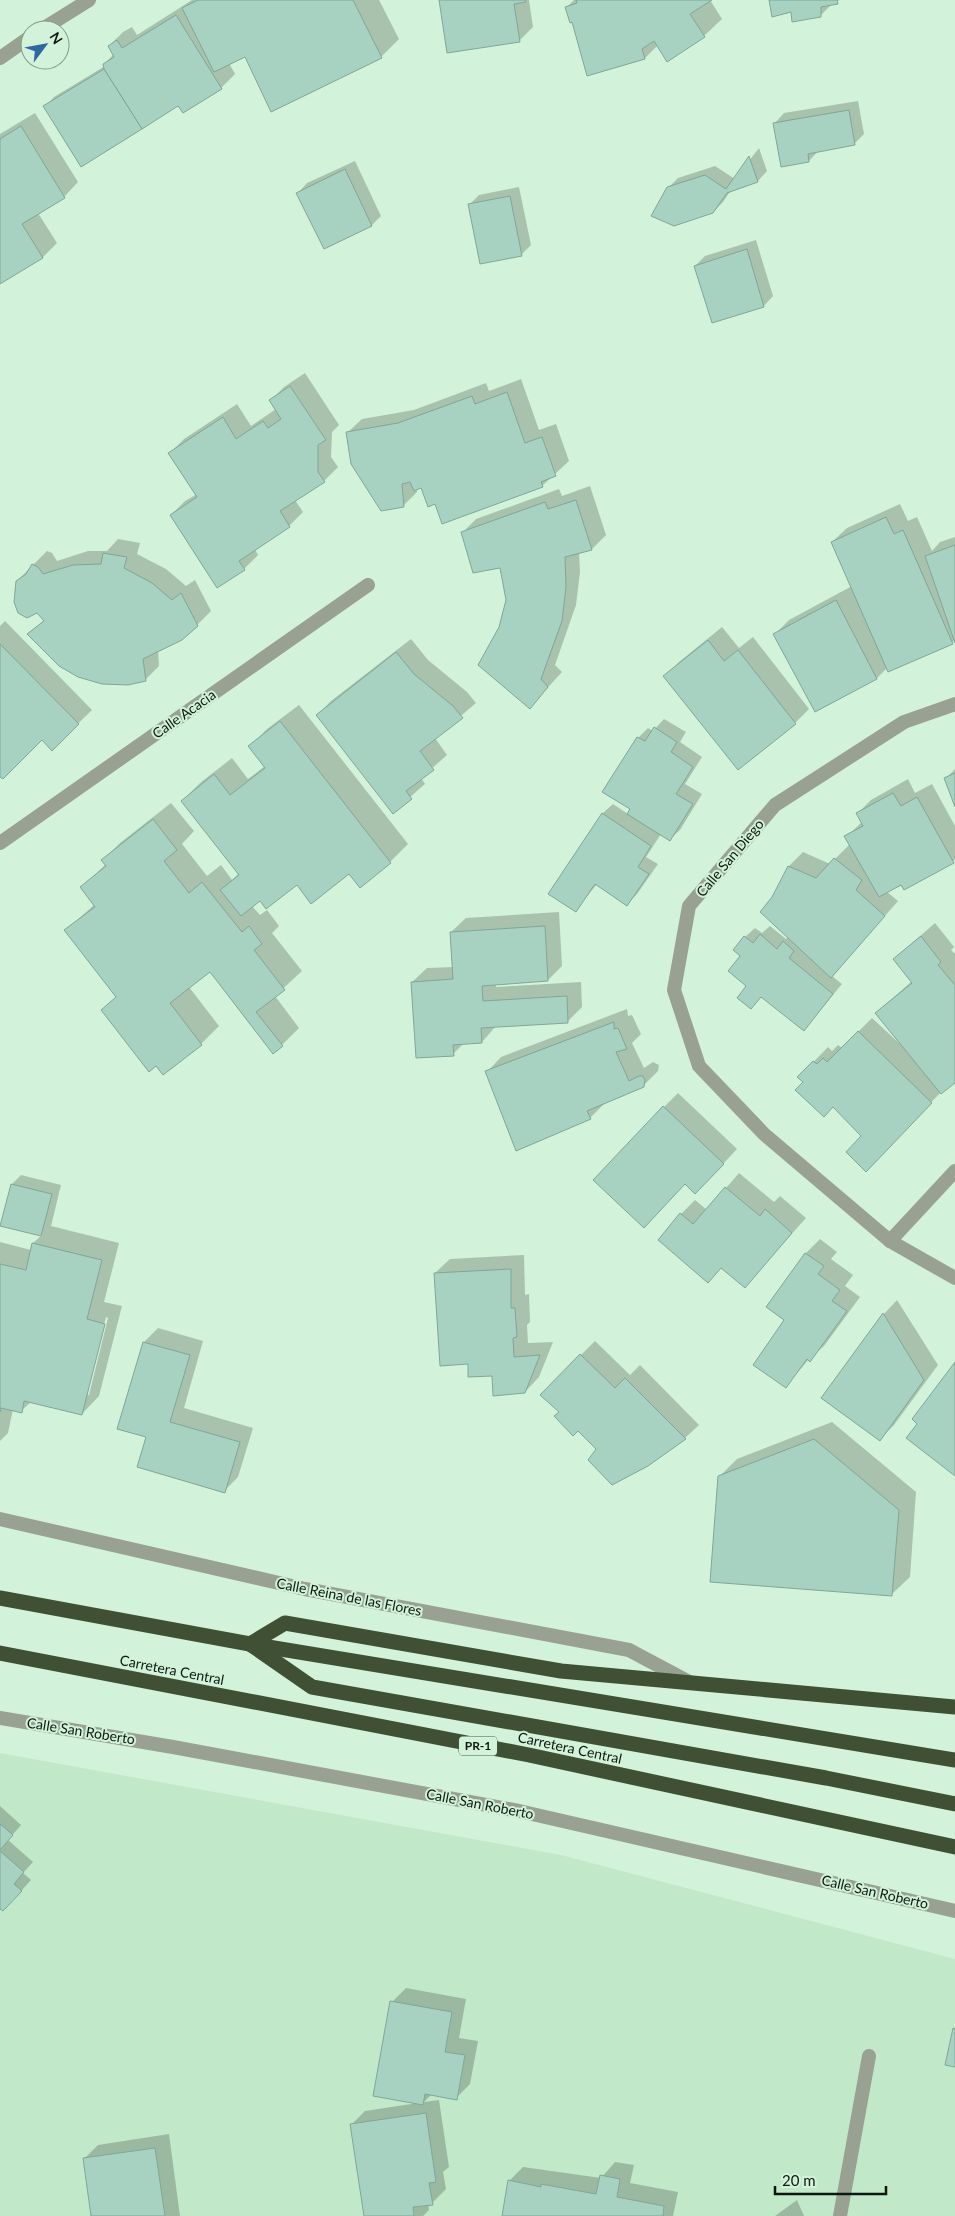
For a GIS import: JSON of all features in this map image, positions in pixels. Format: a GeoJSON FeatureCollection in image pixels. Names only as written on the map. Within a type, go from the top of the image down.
{"type":"FeatureCollection","features":[{"type":"Feature","properties":{"kind":"highway"},"geometry":{"type":"LineString","coordinates":[[0,1598],[250,1644],[955,1760]]}},
{"type":"Feature","properties":{"kind":"highway"},"geometry":{"type":"LineString","coordinates":[[250,1644],[285,1623],[561,1671],[955,1707]]}},
{"type":"Feature","properties":{"kind":"highway"},"geometry":{"type":"LineString","coordinates":[[250,1644],[312,1687],[816,1777],[955,1804]]}},
{"type":"Feature","properties":{"kind":"highway","name":"Carretera Central"},"geometry":{"type":"LineString","coordinates":[[0,1653],[528,1755],[955,1847]]}},
{"type":"Feature","properties":{"kind":"street"},"geometry":{"type":"LineString","coordinates":[[57,20],[89,0]]}},
{"type":"Feature","properties":{"kind":"street"},"geometry":{"type":"LineString","coordinates":[[0,58],[20,44]]}},
{"type":"Feature","properties":{"kind":"street","name":"Calle Acacia"},"geometry":{"type":"LineString","coordinates":[[0,844],[368,585]]}},
{"type":"Feature","properties":{"kind":"street","name":"Calle San Diego"},"geometry":{"type":"LineString","coordinates":[[955,704],[904,722],[775,805],[689,906],[674,990],[699,1066],[764,1134],[890,1241],[955,1278]]}},
{"type":"Feature","properties":{"kind":"street"},"geometry":{"type":"LineString","coordinates":[[890,1241],[955,1171]]}},
{"type":"Feature","properties":{"kind":"street","name":"Calle Reina de las Flores"},"geometry":{"type":"LineString","coordinates":[[0,1519],[305,1589],[629,1650],[694,1684]]}},
{"type":"Feature","properties":{"kind":"street","name":"Calle San Roberto"},"geometry":{"type":"LineString","coordinates":[[0,1718],[173,1747],[519,1811],[955,1911]]}},
{"type":"Feature","properties":{"kind":"street"},"geometry":{"type":"LineString","coordinates":[[840,2216],[870,2056]]}},
{"type":"Feature","properties":{"kind":"shaded area"},"geometry":{"type":"Polygon","coordinates":[[[0,1753],[561,1855],[955,1959],[955,2216],[0,2216],[0,1753]]]}},
{"type":"Feature","properties":{"kind":"building"},"geometry":{"type":"Polygon","coordinates":[[[198,0],[353,0],[382,58],[271,112],[245,57],[214,72],[182,8],[198,0]]]}},
{"type":"Feature","properties":{"kind":"building"},"geometry":{"type":"Polygon","coordinates":[[[439,0],[525,0],[526,2],[514,4],[520,42],[447,53],[439,0]]]}},
{"type":"Feature","properties":{"kind":"building"},"geometry":{"type":"Polygon","coordinates":[[[576,0],[712,0],[690,14],[705,37],[667,62],[654,41],[642,49],[645,59],[587,76],[572,22],[570,23],[565,7],[577,3],[576,0]]]}},
{"type":"Feature","properties":{"kind":"building"},"geometry":{"type":"Polygon","coordinates":[[[769,0],[837,0],[838,4],[821,7],[821,17],[792,22],[791,12],[772,17],[769,0]]]}},
{"type":"Feature","properties":{"kind":"building"},"geometry":{"type":"Polygon","coordinates":[[[176,15],[222,89],[183,113],[178,106],[142,129],[104,69],[103,64],[114,57],[108,46],[117,40],[122,48],[176,15]]]}},
{"type":"Feature","properties":{"kind":"building"},"geometry":{"type":"Polygon","coordinates":[[[104,69],[142,129],[81,167],[43,106],[104,69]]]}},
{"type":"Feature","properties":{"kind":"building"},"geometry":{"type":"Polygon","coordinates":[[[849,110],[855,145],[808,154],[809,162],[781,167],[773,123],[849,110]]]}},
{"type":"Feature","properties":{"kind":"building"},"geometry":{"type":"Polygon","coordinates":[[[21,126],[65,198],[22,224],[43,258],[0,284],[0,139],[21,126]]]}},
{"type":"Feature","properties":{"kind":"building"},"geometry":{"type":"Polygon","coordinates":[[[749,156],[758,182],[727,193],[713,213],[674,226],[651,216],[667,187],[705,175],[726,189],[749,156]]]}},
{"type":"Feature","properties":{"kind":"building"},"geometry":{"type":"Polygon","coordinates":[[[345,169],[372,226],[324,249],[296,193],[345,169]]]}},
{"type":"Feature","properties":{"kind":"building"},"geometry":{"type":"Polygon","coordinates":[[[510,196],[522,256],[480,264],[468,204],[510,196]]]}},
{"type":"Feature","properties":{"kind":"building"},"geometry":{"type":"Polygon","coordinates":[[[747,249],[764,307],[712,323],[694,266],[747,249]]]}},
{"type":"Feature","properties":{"kind":"building"},"geometry":{"type":"Polygon","coordinates":[[[290,386],[326,440],[318,445],[318,472],[325,482],[280,511],[290,527],[239,561],[245,570],[217,588],[170,515],[197,497],[168,453],[223,417],[236,439],[263,421],[268,428],[281,419],[269,400],[290,386]]]}},
{"type":"Feature","properties":{"kind":"building"},"geometry":{"type":"Polygon","coordinates":[[[507,392],[525,443],[542,437],[556,476],[541,482],[543,487],[442,524],[435,504],[428,507],[421,488],[414,491],[410,482],[402,484],[404,507],[381,511],[351,464],[346,432],[398,423],[472,396],[475,404],[507,392]]]}},
{"type":"Feature","properties":{"kind":"building"},"geometry":{"type":"Polygon","coordinates":[[[576,500],[592,550],[565,557],[566,587],[562,621],[541,679],[548,687],[530,709],[478,665],[499,627],[506,600],[500,568],[473,573],[461,532],[545,502],[548,509],[576,500]]]}},
{"type":"Feature","properties":{"kind":"building"},"geometry":{"type":"Polygon","coordinates":[[[886,517],[894,534],[903,530],[953,644],[888,672],[831,542],[886,517]]]}},
{"type":"Feature","properties":{"kind":"building"},"geometry":{"type":"Polygon","coordinates":[[[955,545],[955,643],[925,556],[955,545]]]}},
{"type":"Feature","properties":{"kind":"building"},"geometry":{"type":"Polygon","coordinates":[[[103,553],[127,557],[124,568],[152,583],[172,600],[181,593],[198,626],[182,640],[143,659],[146,681],[128,685],[102,684],[78,677],[59,666],[27,634],[44,621],[37,613],[27,618],[18,613],[14,602],[16,581],[26,574],[32,564],[38,567],[43,574],[73,565],[101,564],[103,553]]]}},
{"type":"Feature","properties":{"kind":"building"},"geometry":{"type":"Polygon","coordinates":[[[836,600],[877,679],[815,712],[773,634],[836,600]]]}},
{"type":"Feature","properties":{"kind":"building"},"geometry":{"type":"Polygon","coordinates":[[[708,640],[724,661],[738,650],[796,724],[738,770],[663,676],[708,640]]]}},
{"type":"Feature","properties":{"kind":"building"},"geometry":{"type":"Polygon","coordinates":[[[0,644],[79,724],[52,751],[42,740],[3,779],[0,777],[0,644]]]}},
{"type":"Feature","properties":{"kind":"building"},"geometry":{"type":"Polygon","coordinates":[[[396,652],[414,674],[453,706],[463,718],[420,751],[434,770],[406,791],[412,799],[393,814],[316,715],[396,652]]]}},
{"type":"Feature","properties":{"kind":"building"},"geometry":{"type":"Polygon","coordinates":[[[280,721],[391,863],[360,888],[349,874],[311,904],[297,885],[266,909],[260,901],[241,916],[220,890],[239,875],[181,801],[214,774],[230,795],[265,768],[248,746],[280,721]]]}},
{"type":"Feature","properties":{"kind":"building"},"geometry":{"type":"Polygon","coordinates":[[[654,727],[677,742],[671,752],[693,767],[676,794],[693,804],[670,841],[627,814],[630,809],[602,792],[637,737],[645,741],[654,727]]]}},
{"type":"Feature","properties":{"kind":"building"},"geometry":{"type":"Polygon","coordinates":[[[955,773],[955,807],[944,778],[955,773]]]}},
{"type":"Feature","properties":{"kind":"building"},"geometry":{"type":"Polygon","coordinates":[[[893,793],[901,806],[917,797],[954,863],[904,890],[901,885],[879,897],[844,836],[863,826],[856,813],[893,793]]]}},
{"type":"Feature","properties":{"kind":"building"},"geometry":{"type":"Polygon","coordinates":[[[602,813],[651,846],[638,867],[649,874],[627,906],[595,884],[576,912],[548,894],[602,813]]]}},
{"type":"Feature","properties":{"kind":"building"},"geometry":{"type":"Polygon","coordinates":[[[153,819],[177,850],[164,861],[189,893],[202,882],[242,932],[249,926],[262,944],[254,950],[285,990],[256,1012],[283,1046],[273,1054],[210,972],[170,1003],[202,1045],[163,1075],[156,1066],[149,1072],[101,1010],[116,997],[64,930],[95,907],[80,887],[106,866],[101,860],[153,819]]]}},
{"type":"Feature","properties":{"kind":"building"},"geometry":{"type":"Polygon","coordinates":[[[834,858],[862,880],[856,890],[885,916],[831,978],[760,912],[772,897],[788,866],[816,878],[834,858]]]}},
{"type":"Feature","properties":{"kind":"building"},"geometry":{"type":"Polygon","coordinates":[[[545,926],[548,981],[482,986],[483,1001],[567,996],[568,1023],[481,1028],[482,1043],[453,1045],[454,1056],[416,1058],[411,982],[453,979],[450,932],[545,926]]]}},
{"type":"Feature","properties":{"kind":"building"},"geometry":{"type":"Polygon","coordinates":[[[760,934],[777,949],[783,941],[794,951],[789,958],[833,994],[804,1031],[761,997],[751,1009],[737,998],[746,986],[728,971],[740,956],[733,950],[744,936],[753,943],[760,934]]]}},
{"type":"Feature","properties":{"kind":"building"},"geometry":{"type":"Polygon","coordinates":[[[921,936],[941,962],[938,965],[955,985],[955,1083],[941,1094],[875,1013],[912,983],[893,959],[921,936]]]}},
{"type":"Feature","properties":{"kind":"building"},"geometry":{"type":"Polygon","coordinates":[[[614,1022],[614,1029],[618,1028],[627,1049],[616,1052],[629,1081],[643,1076],[645,1080],[644,1087],[587,1111],[591,1119],[516,1151],[485,1071],[614,1022]]]}},
{"type":"Feature","properties":{"kind":"building"},"geometry":{"type":"Polygon","coordinates":[[[858,1031],[932,1103],[866,1172],[846,1152],[861,1136],[833,1107],[824,1117],[795,1090],[803,1082],[797,1077],[813,1061],[817,1064],[823,1058],[827,1062],[858,1031]]]}},
{"type":"Feature","properties":{"kind":"building"},"geometry":{"type":"Polygon","coordinates":[[[663,1106],[724,1164],[695,1194],[685,1184],[644,1228],[593,1180],[663,1106]]]}},
{"type":"Feature","properties":{"kind":"building"},"geometry":{"type":"Polygon","coordinates":[[[11,1184],[52,1194],[41,1236],[0,1226],[11,1184]]]}},
{"type":"Feature","properties":{"kind":"building"},"geometry":{"type":"Polygon","coordinates":[[[725,1187],[760,1216],[765,1209],[792,1233],[745,1288],[721,1268],[708,1283],[658,1240],[680,1213],[693,1224],[725,1187]]]}},
{"type":"Feature","properties":{"kind":"building"},"geometry":{"type":"Polygon","coordinates":[[[32,1243],[102,1260],[87,1319],[105,1324],[82,1415],[24,1401],[22,1413],[1,1408],[0,1412],[0,1264],[26,1270],[32,1243]]]}},
{"type":"Feature","properties":{"kind":"building"},"geometry":{"type":"Polygon","coordinates":[[[805,1253],[824,1266],[818,1274],[840,1290],[832,1301],[847,1311],[810,1362],[807,1359],[786,1388],[753,1365],[784,1320],[766,1307],[805,1253]]]}},
{"type":"Feature","properties":{"kind":"building"},"geometry":{"type":"Polygon","coordinates":[[[511,1269],[511,1308],[515,1308],[517,1337],[513,1338],[514,1357],[540,1355],[525,1393],[493,1396],[492,1376],[468,1377],[468,1364],[440,1366],[434,1273],[511,1269]]]}},
{"type":"Feature","properties":{"kind":"building"},"geometry":{"type":"Polygon","coordinates":[[[883,1313],[924,1380],[880,1441],[821,1398],[883,1313]]]}},
{"type":"Feature","properties":{"kind":"building"},"geometry":{"type":"Polygon","coordinates":[[[143,1342],[190,1355],[170,1422],[240,1442],[225,1493],[137,1467],[146,1437],[117,1429],[143,1342]]]}},
{"type":"Feature","properties":{"kind":"building"},"geometry":{"type":"Polygon","coordinates":[[[580,1354],[615,1388],[625,1378],[686,1439],[648,1466],[612,1485],[588,1460],[596,1449],[578,1431],[573,1436],[554,1416],[559,1412],[540,1395],[580,1354]]]}},
{"type":"Feature","properties":{"kind":"building"},"geometry":{"type":"Polygon","coordinates":[[[955,1362],[955,1476],[906,1438],[917,1424],[912,1419],[955,1362]]]}},
{"type":"Feature","properties":{"kind":"building"},"geometry":{"type":"Polygon","coordinates":[[[814,1439],[899,1510],[892,1596],[710,1582],[718,1476],[814,1439]]]}},
{"type":"Feature","properties":{"kind":"building"},"geometry":{"type":"Polygon","coordinates":[[[0,1824],[13,1835],[0,1850],[0,1824]]]}},
{"type":"Feature","properties":{"kind":"building"},"geometry":{"type":"Polygon","coordinates":[[[0,1851],[24,1872],[14,1884],[22,1891],[3,1911],[0,1909],[0,1851]]]}},
{"type":"Feature","properties":{"kind":"building"},"geometry":{"type":"Polygon","coordinates":[[[390,2001],[452,2012],[445,2052],[465,2055],[457,2100],[425,2094],[423,2105],[373,2096],[390,2001]]]}},
{"type":"Feature","properties":{"kind":"building"},"geometry":{"type":"Polygon","coordinates":[[[953,2028],[955,2029],[955,2067],[945,2065],[953,2028]]]}},
{"type":"Feature","properties":{"kind":"building"},"geometry":{"type":"Polygon","coordinates":[[[426,2113],[436,2182],[429,2183],[433,2205],[413,2207],[414,2216],[364,2216],[350,2124],[426,2113]]]}},
{"type":"Feature","properties":{"kind":"building"},"geometry":{"type":"Polygon","coordinates":[[[155,2148],[165,2216],[91,2216],[83,2158],[155,2148]]]}},
{"type":"Feature","properties":{"kind":"building"},"geometry":{"type":"Polygon","coordinates":[[[600,2175],[620,2179],[617,2197],[664,2206],[663,2216],[502,2216],[508,2180],[541,2187],[541,2184],[596,2194],[600,2175]]]}}]}
